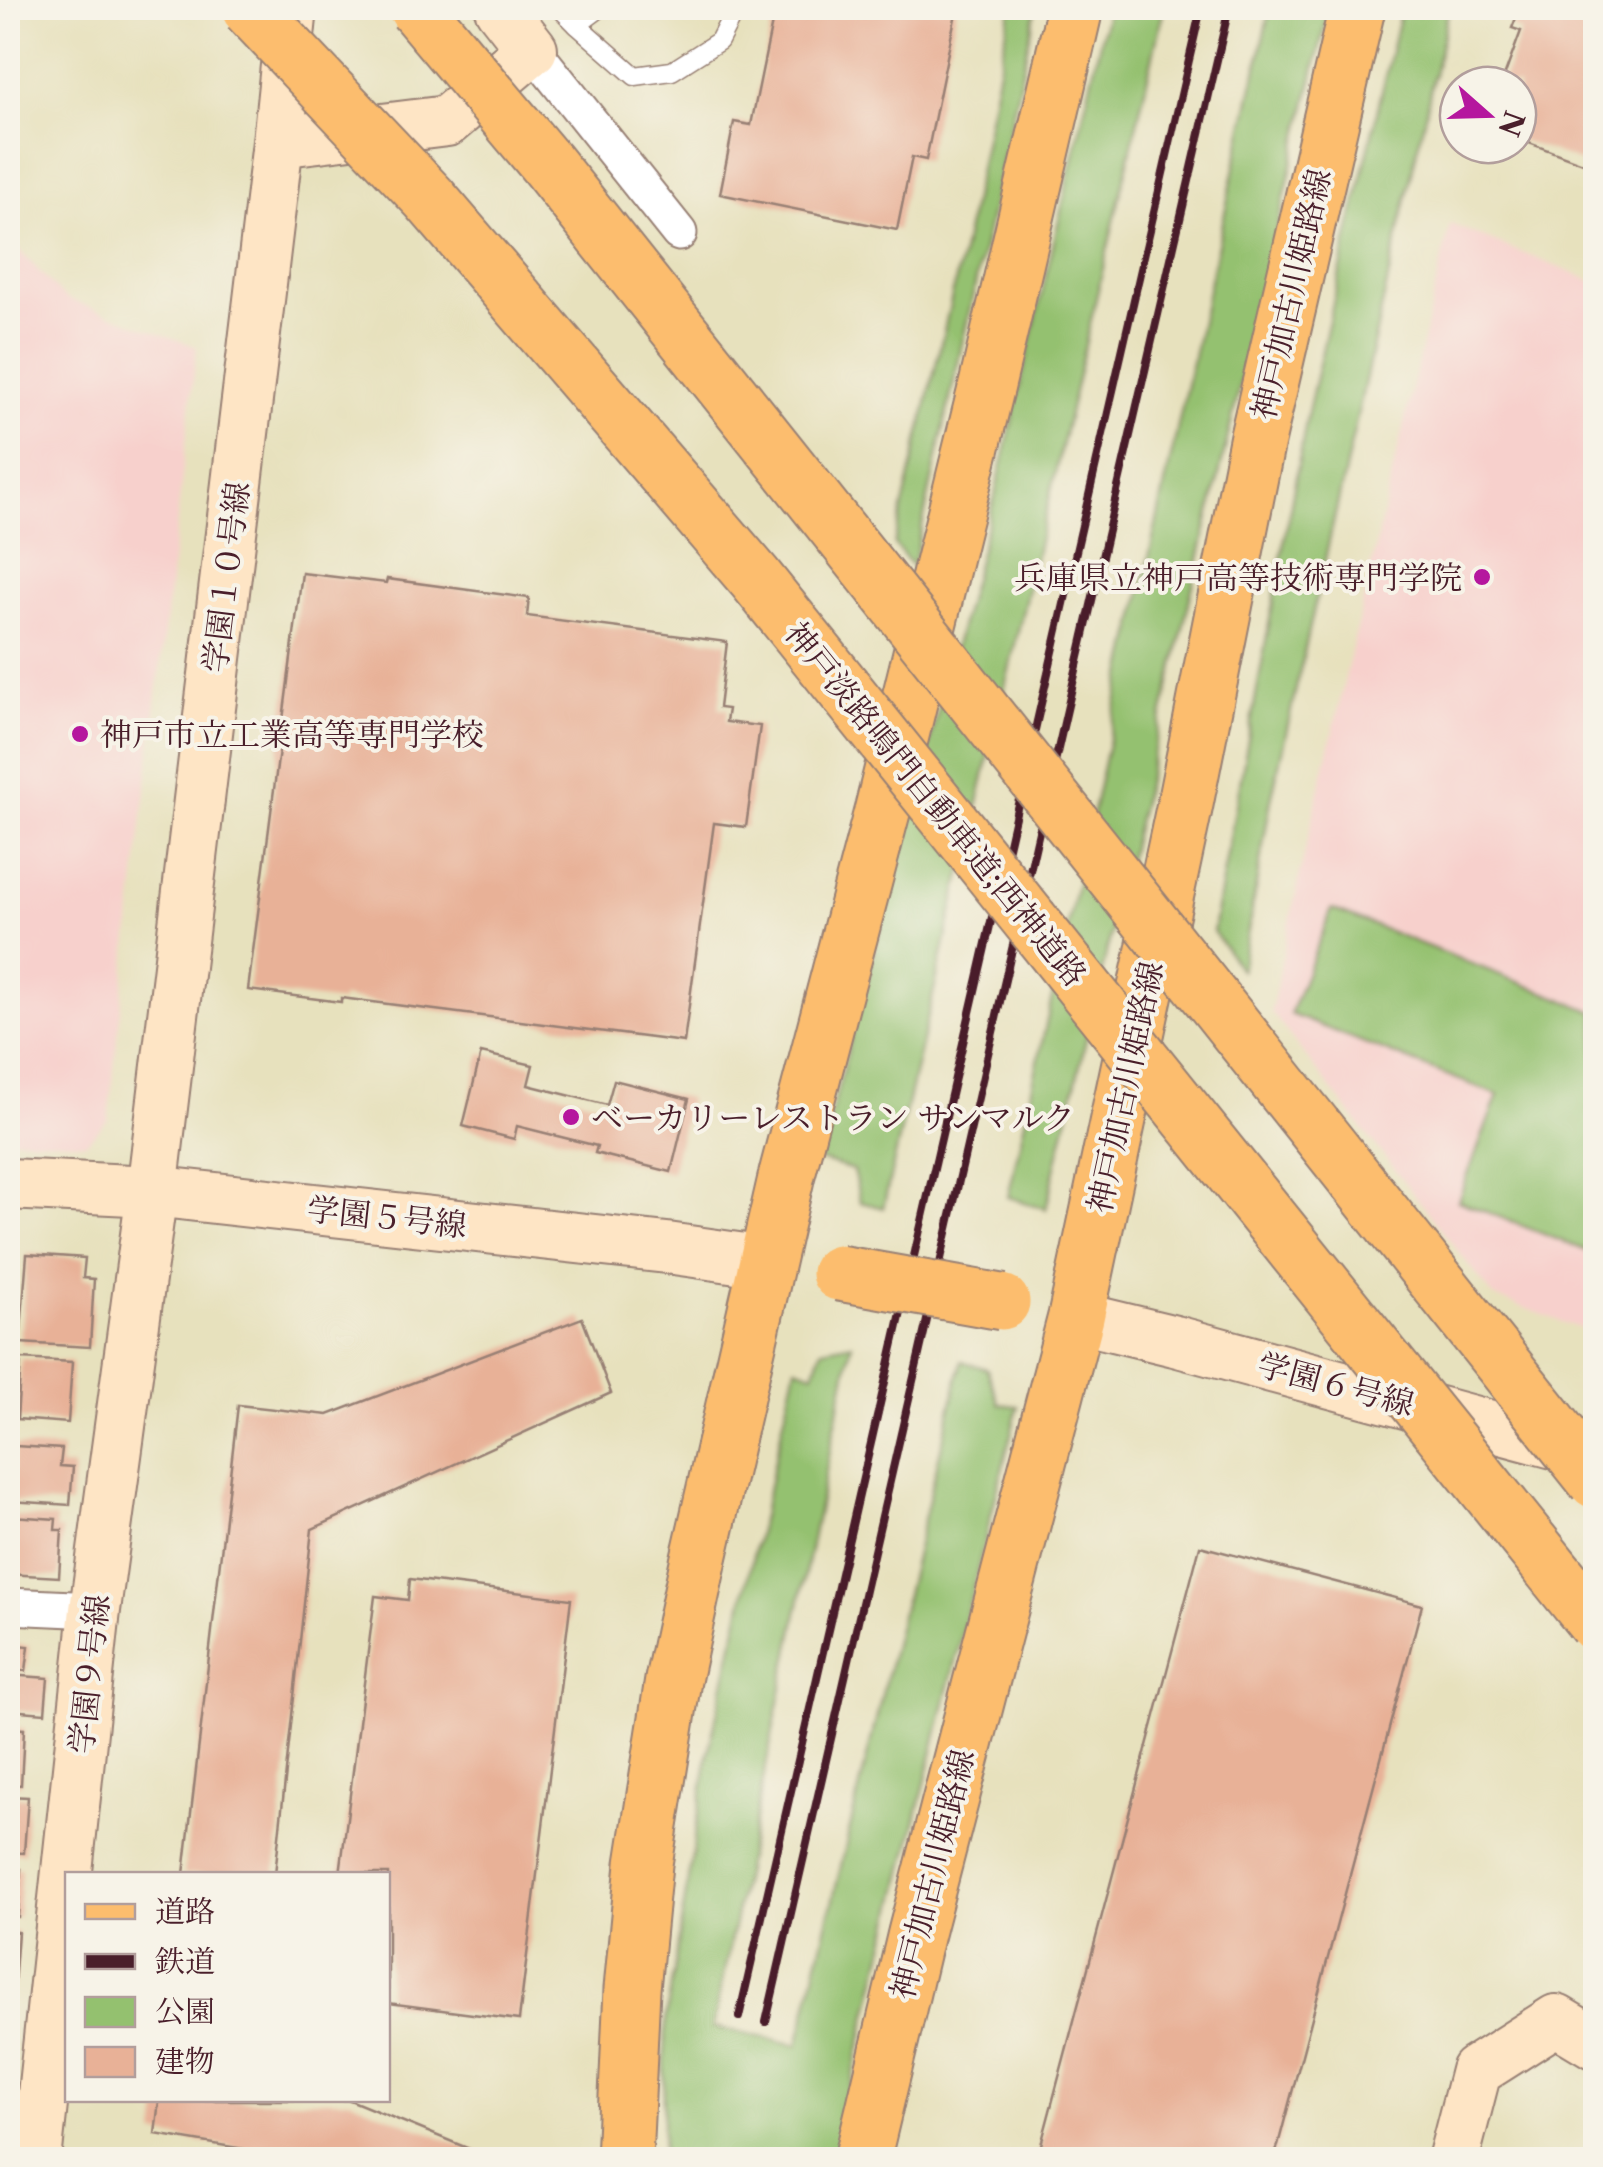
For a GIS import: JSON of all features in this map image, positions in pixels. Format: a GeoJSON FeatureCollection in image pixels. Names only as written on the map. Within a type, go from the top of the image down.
{"type":"FeatureCollection","features":[{"type":"Feature","properties":{"kind":"main road","name":"神戸淡路鳴門自動車道;西神道路"},"geometry":{"type":"LineString","coordinates":[[249,8],[429,198],[756,578],[1596,1624]]}},
{"type":"Feature","properties":{"kind":"main road"},"geometry":{"type":"LineString","coordinates":[[416,8],[559,178],[1596,1481]]}},
{"type":"Feature","properties":{"kind":"main road"},"geometry":{"type":"LineString","coordinates":[[624,2160],[632,1988],[644,1864],[698,1558],[787,1174],[888,788],[1075,8]]}},
{"type":"Feature","properties":{"kind":"main road","name":"神戸加古川姫路線"},"geometry":{"type":"LineString","coordinates":[[862,2160],[916,1933],[1076,1317],[1257,442],[1357,8]]}},
{"type":"Feature","properties":{"kind":"main road"},"geometry":{"type":"LineString","coordinates":[[766,1262],[1076,1317]]}},
{"type":"Feature","properties":{"kind":"street","name":"学園１０号線"},"geometry":{"type":"LineString","coordinates":[[152,1190],[292,8]]}},
{"type":"Feature","properties":{"kind":"street"},"geometry":{"type":"LineString","coordinates":[[500,8],[679,233]]}},
{"type":"Feature","properties":{"kind":"street"},"geometry":{"type":"LineString","coordinates":[[278,142],[447,121],[532,48]]}},
{"type":"Feature","properties":{"kind":"street","name":"学園５号線"},"geometry":{"type":"LineString","coordinates":[[8,1184],[152,1190],[766,1262]]}},
{"type":"Feature","properties":{"kind":"street","name":"学園９号線"},"geometry":{"type":"LineString","coordinates":[[67,1872],[95,1610],[152,1190]]}},
{"type":"Feature","properties":{"kind":"street","name":"学園６号線"},"geometry":{"type":"LineString","coordinates":[[1076,1317],[1596,1454]]}},
{"type":"Feature","properties":{"kind":"street"},"geometry":{"type":"LineString","coordinates":[[8,1606],[95,1610]]}},
{"type":"Feature","properties":{"kind":"street","name":"学園９号線"},"geometry":{"type":"LineString","coordinates":[[36,2160],[65,1890]]}},
{"type":"Feature","properties":{"kind":"street"},"geometry":{"type":"LineString","coordinates":[[1453,2160],[1476,2071],[1556,2020],[1596,2044]]}},
{"type":"Feature","properties":{"kind":"lane"},"geometry":{"type":"LineString","coordinates":[[560,8],[635,76],[672,71],[719,42],[736,8]]}},
{"type":"Feature","properties":{"kind":"lane"},"geometry":{"type":"LineString","coordinates":[[576,25],[600,8]]}},
{"type":"Feature","properties":{"kind":"shaded area","name":"兵庫県立神戸高等技術専門学院"},"geometry":{"type":"Polygon","coordinates":[[[1450,224],[1595,282],[1595,1334],[1494,1297],[1271,1012],[1450,224]]]}},
{"type":"Feature","properties":{"kind":"shaded area","name":"神戸市立工業高等専門学校"},"geometry":{"type":"Polygon","coordinates":[[[8,239],[65,298],[197,347],[108,1120],[86,1143],[8,1138],[8,239]]]}},
{"type":"Feature","properties":{"kind":"green space"},"geometry":{"type":"Polygon","coordinates":[[[1011,8],[1036,8],[913,567],[894,544],[963,249],[1011,8]]]}},
{"type":"Feature","properties":{"kind":"green space"},"geometry":{"type":"Polygon","coordinates":[[[1108,8],[1164,8],[883,1208],[860,1202],[853,1170],[819,1160],[994,499],[1108,8]]]}},
{"type":"Feature","properties":{"kind":"green space"},"geometry":{"type":"Polygon","coordinates":[[[1270,8],[1329,8],[1046,1209],[1008,1197],[1270,8]]]}},
{"type":"Feature","properties":{"kind":"green space"},"geometry":{"type":"Polygon","coordinates":[[[1401,8],[1449,8],[1271,800],[1241,971],[1213,931],[1307,416],[1401,8]]]}},
{"type":"Feature","properties":{"kind":"green space"},"geometry":{"type":"Polygon","coordinates":[[[1332,909],[1595,1012],[1595,1254],[1458,1201],[1498,1095],[1290,1014],[1332,909]]]}},
{"type":"Feature","properties":{"kind":"green space"},"geometry":{"type":"Polygon","coordinates":[[[852,1343],[713,2027],[798,2045],[962,1361],[987,1369],[999,1404],[1018,1406],[835,2159],[662,2160],[666,2017],[709,1749],[796,1367],[814,1373],[822,1349],[852,1343]]]}},
{"type":"Feature","properties":{"kind":"building"},"geometry":{"type":"Polygon","coordinates":[[[775,8],[957,8],[926,160],[912,157],[897,230],[720,194],[734,122],[751,125],[775,8]]]}},
{"type":"Feature","properties":{"kind":"building"},"geometry":{"type":"Polygon","coordinates":[[[1520,8],[1596,8],[1596,145],[1588,165],[1538,146],[1538,65],[1508,65],[1521,31],[1512,28],[1520,8]]]}},
{"type":"Feature","properties":{"kind":"building"},"geometry":{"type":"Polygon","coordinates":[[[302,573],[386,583],[387,579],[529,598],[527,616],[727,642],[719,708],[728,709],[726,722],[760,726],[746,827],[714,823],[684,1042],[341,998],[341,1002],[248,990],[302,573]]]}},
{"type":"Feature","properties":{"kind":"building"},"geometry":{"type":"Polygon","coordinates":[[[481,1053],[533,1065],[528,1085],[607,1105],[614,1080],[689,1099],[671,1172],[595,1153],[597,1146],[517,1126],[514,1139],[463,1126],[481,1053]]]}},
{"type":"Feature","properties":{"kind":"building"},"geometry":{"type":"Polygon","coordinates":[[[27,1254],[85,1258],[83,1278],[94,1279],[90,1347],[20,1343],[27,1254]]]}},
{"type":"Feature","properties":{"kind":"building"},"geometry":{"type":"Polygon","coordinates":[[[582,1318],[611,1393],[312,1529],[275,1872],[184,1872],[238,1405],[328,1415],[582,1318]]]}},
{"type":"Feature","properties":{"kind":"building"},"geometry":{"type":"Polygon","coordinates":[[[21,1359],[72,1362],[68,1423],[17,1419],[21,1359]]]}},
{"type":"Feature","properties":{"kind":"building"},"geometry":{"type":"Polygon","coordinates":[[[15,1446],[62,1449],[60,1466],[73,1467],[70,1505],[11,1501],[15,1446]]]}},
{"type":"Feature","properties":{"kind":"building"},"geometry":{"type":"Polygon","coordinates":[[[11,1516],[56,1519],[55,1530],[62,1530],[59,1577],[8,1574],[11,1516]]]}},
{"type":"Feature","properties":{"kind":"building"},"geometry":{"type":"Polygon","coordinates":[[[1200,1546],[1422,1605],[1274,2160],[1037,2160],[1200,1546]]]}},
{"type":"Feature","properties":{"kind":"building"},"geometry":{"type":"Polygon","coordinates":[[[410,1579],[571,1599],[519,2020],[390,2003],[390,1872],[340,1872],[375,1596],[408,1600],[410,1579]]]}},
{"type":"Feature","properties":{"kind":"building"},"geometry":{"type":"Polygon","coordinates":[[[8,1644],[29,1646],[26,1671],[8,1669],[8,1644]]]}},
{"type":"Feature","properties":{"kind":"building"},"geometry":{"type":"Polygon","coordinates":[[[8,1675],[48,1678],[45,1713],[8,1710],[8,1675]]]}},
{"type":"Feature","properties":{"kind":"building"},"geometry":{"type":"Polygon","coordinates":[[[8,1728],[24,1729],[21,1785],[8,1784],[8,1728]]]}},
{"type":"Feature","properties":{"kind":"building"},"geometry":{"type":"Polygon","coordinates":[[[8,1796],[28,1797],[24,1853],[8,1852],[8,1796]]]}},
{"type":"Feature","properties":{"kind":"building"},"geometry":{"type":"Polygon","coordinates":[[[8,1868],[21,1869],[18,1917],[8,1917],[8,1868]]]}},
{"type":"Feature","properties":{"kind":"building"},"geometry":{"type":"Polygon","coordinates":[[[8,1931],[18,1932],[14,1986],[8,1985],[8,1931]]]}},
{"type":"Feature","properties":{"kind":"building"},"geometry":{"type":"Polygon","coordinates":[[[159,2102],[355,2102],[494,2159],[271,2160],[244,2149],[155,2134],[159,2102]]]}},
{"type":"Feature","properties":{"kind":"railway"},"geometry":{"type":"LineString","coordinates":[[739,2017],[1201,8]]}},
{"type":"Feature","properties":{"kind":"railway"},"geometry":{"type":"LineString","coordinates":[[766,2022],[1229,8]]}},
{"type":"Feature","properties":{"kind":"place","name":"兵庫県立神戸高等技術専門学院"},"geometry":{"type":"Point","coordinates":[1482,577]}},
{"type":"Feature","properties":{"kind":"place","name":"神戸市立工業高等専門学校"},"geometry":{"type":"Point","coordinates":[80,734]}},
{"type":"Feature","properties":{"kind":"place","name":"ベーカリーレストラン サンマルク"},"geometry":{"type":"Point","coordinates":[571,1117]}}]}
